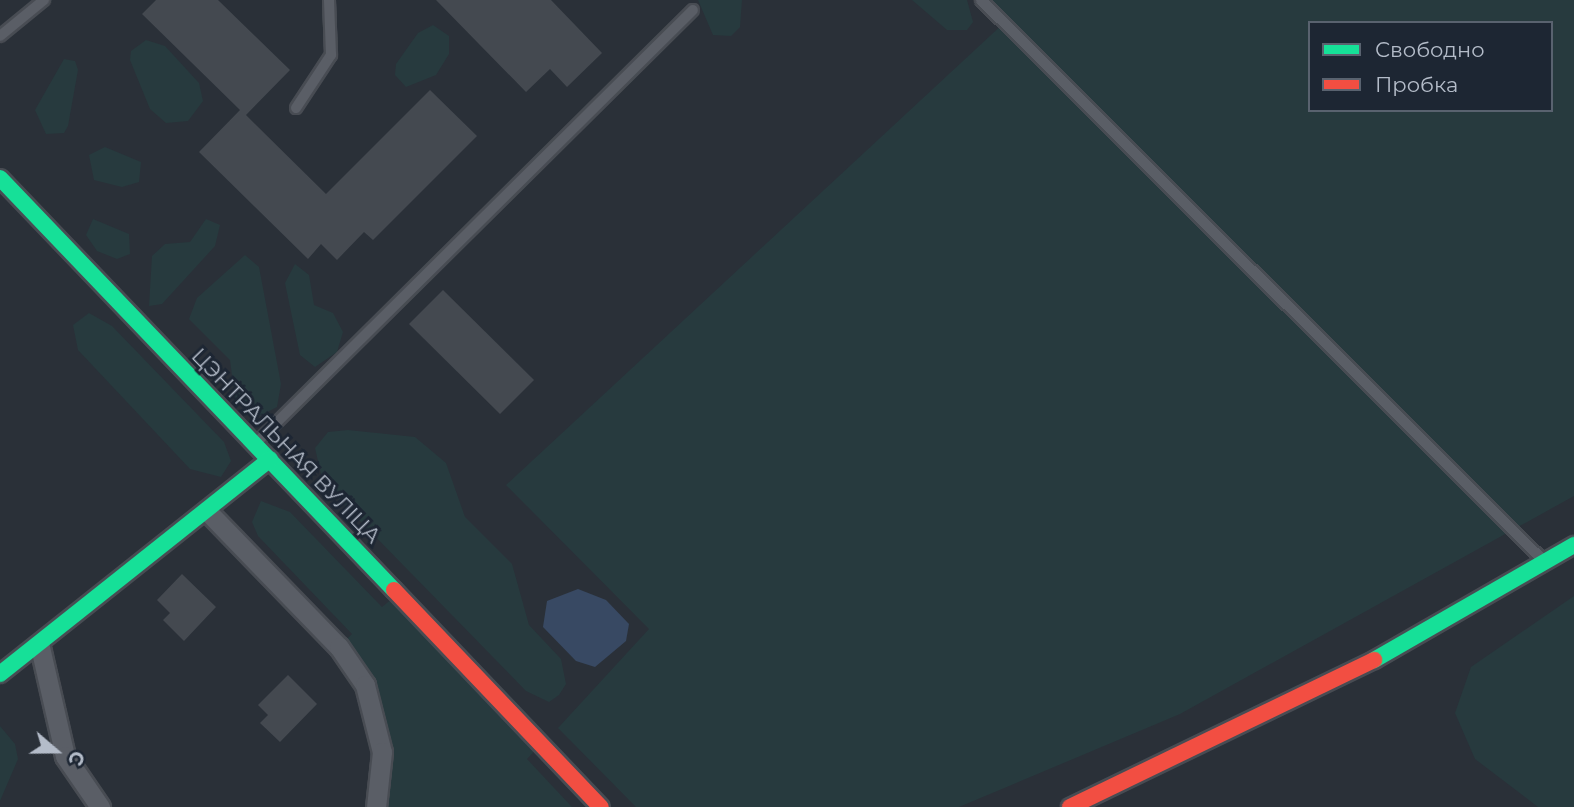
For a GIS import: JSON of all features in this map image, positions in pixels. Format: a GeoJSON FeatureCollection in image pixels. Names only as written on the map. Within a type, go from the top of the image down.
{"type":"FeatureCollection","features":[{"type":"Feature","properties":{"kind":"street","name":"ЦЭНТРАЛЬНАЯ ВУЛІЦА"},"geometry":{"type":"LineString","coordinates":[[0,178],[601,807]]}},
{"type":"Feature","properties":{"kind":"street"},"geometry":{"type":"LineString","coordinates":[[0,674],[40,647],[270,459]]}},
{"type":"Feature","properties":{"kind":"street"},"geometry":{"type":"LineString","coordinates":[[208,512],[339,647],[365,685],[382,752],[376,807]]}},
{"type":"Feature","properties":{"kind":"street"},"geometry":{"type":"LineString","coordinates":[[1070,807],[1338,681],[1574,545]]}},
{"type":"Feature","properties":{"kind":"street"},"geometry":{"type":"LineString","coordinates":[[40,647],[65,756],[100,807]]}},
{"type":"Feature","properties":{"kind":"lane"},"geometry":{"type":"LineString","coordinates":[[0,36],[44,0]]}},
{"type":"Feature","properties":{"kind":"lane"},"geometry":{"type":"LineString","coordinates":[[296,108],[331,55],[329,0]]}},
{"type":"Feature","properties":{"kind":"lane"},"geometry":{"type":"LineString","coordinates":[[981,0],[1546,563]]}},
{"type":"Feature","properties":{"kind":"lane"},"geometry":{"type":"LineString","coordinates":[[256,443],[693,10]]}},
{"type":"Feature","properties":{"kind":"green space"},"geometry":{"type":"Polygon","coordinates":[[[698,0],[742,0],[740,27],[731,36],[713,35],[698,0]]]}},
{"type":"Feature","properties":{"kind":"green space"},"geometry":{"type":"Polygon","coordinates":[[[912,0],[967,0],[973,22],[967,30],[947,30],[912,0]]]}},
{"type":"Feature","properties":{"kind":"green space"},"geometry":{"type":"Polygon","coordinates":[[[981,0],[1574,0],[1574,496],[1180,714],[959,807],[636,807],[558,728],[649,629],[506,485],[1005,22],[981,0]]]}},
{"type":"Feature","properties":{"kind":"green space"},"geometry":{"type":"Polygon","coordinates":[[[433,25],[449,36],[449,54],[436,75],[406,87],[395,75],[396,64],[418,33],[433,25]]]}},
{"type":"Feature","properties":{"kind":"green space"},"geometry":{"type":"Polygon","coordinates":[[[146,40],[165,46],[199,83],[203,101],[188,121],[166,123],[150,109],[130,60],[131,51],[146,40]]]}},
{"type":"Feature","properties":{"kind":"green space"},"geometry":{"type":"Polygon","coordinates":[[[64,59],[75,61],[78,70],[68,126],[64,133],[46,134],[35,110],[64,59]]]}},
{"type":"Feature","properties":{"kind":"green space"},"geometry":{"type":"Polygon","coordinates":[[[105,147],[141,162],[139,182],[122,187],[94,180],[89,155],[105,147]]]}},
{"type":"Feature","properties":{"kind":"green space"},"geometry":{"type":"Polygon","coordinates":[[[93,219],[129,234],[130,254],[117,259],[97,251],[86,235],[93,219]]]}},
{"type":"Feature","properties":{"kind":"green space"},"geometry":{"type":"Polygon","coordinates":[[[206,219],[220,225],[215,246],[162,304],[149,306],[152,256],[165,244],[190,242],[206,219]]]}},
{"type":"Feature","properties":{"kind":"green space"},"geometry":{"type":"Polygon","coordinates":[[[245,255],[259,267],[281,384],[277,407],[260,416],[235,399],[230,360],[189,319],[197,298],[245,255]]]}},
{"type":"Feature","properties":{"kind":"green space"},"geometry":{"type":"Polygon","coordinates":[[[295,264],[309,275],[314,305],[333,313],[343,332],[337,352],[315,367],[300,355],[285,283],[295,264]]]}},
{"type":"Feature","properties":{"kind":"green space"},"geometry":{"type":"Polygon","coordinates":[[[89,313],[112,326],[224,442],[231,461],[221,477],[190,469],[78,350],[73,325],[89,313]]]}},
{"type":"Feature","properties":{"kind":"green space"},"geometry":{"type":"Polygon","coordinates":[[[348,430],[415,437],[446,463],[465,517],[512,564],[529,625],[561,659],[566,684],[559,695],[549,702],[526,691],[323,483],[315,448],[328,432],[348,430]]]}},
{"type":"Feature","properties":{"kind":"green space"},"geometry":{"type":"Polygon","coordinates":[[[261,501],[290,512],[382,607],[398,594],[542,743],[527,759],[572,807],[376,807],[379,730],[339,647],[352,634],[258,536],[252,522],[261,501]]]}},
{"type":"Feature","properties":{"kind":"green space"},"geometry":{"type":"Polygon","coordinates":[[[1574,596],[1574,807],[1538,807],[1475,759],[1455,713],[1471,667],[1574,596]]]}},
{"type":"Feature","properties":{"kind":"green space"},"geometry":{"type":"Polygon","coordinates":[[[0,726],[15,744],[18,759],[0,801],[0,726]]]}},
{"type":"Feature","properties":{"kind":"water"},"geometry":{"type":"Polygon","coordinates":[[[578,589],[606,600],[629,624],[626,641],[595,667],[576,661],[543,627],[547,601],[578,589]]]}},
{"type":"Feature","properties":{"kind":"building"},"geometry":{"type":"Polygon","coordinates":[[[156,0],[218,0],[290,70],[246,115],[326,194],[430,90],[477,136],[373,240],[364,232],[337,260],[321,244],[308,259],[199,152],[240,110],[142,14],[156,0]]]}},
{"type":"Feature","properties":{"kind":"building"},"geometry":{"type":"Polygon","coordinates":[[[436,0],[551,0],[602,53],[567,87],[550,69],[526,92],[436,0]]]}},
{"type":"Feature","properties":{"kind":"building"},"geometry":{"type":"Polygon","coordinates":[[[443,290],[534,380],[500,414],[409,324],[443,290]]]}},
{"type":"Feature","properties":{"kind":"building"},"geometry":{"type":"Polygon","coordinates":[[[182,574],[216,607],[184,641],[163,620],[170,613],[157,600],[182,574]]]}},
{"type":"Feature","properties":{"kind":"building"},"geometry":{"type":"Polygon","coordinates":[[[288,675],[317,704],[280,742],[260,723],[268,715],[258,705],[288,675]]]}},
{"type":"Feature","properties":{"kind":"traffic: fast"},"geometry":{"type":"LineString","coordinates":[[0,178],[394,590]]}},
{"type":"Feature","properties":{"kind":"traffic: fast"},"geometry":{"type":"LineString","coordinates":[[0,674],[270,459]]}},
{"type":"Feature","properties":{"kind":"traffic: fast"},"geometry":{"type":"LineString","coordinates":[[1374,660],[1574,545]]}},
{"type":"Feature","properties":{"kind":"traffic: jam"},"geometry":{"type":"LineString","coordinates":[[394,590],[601,807]]}},
{"type":"Feature","properties":{"kind":"traffic: jam"},"geometry":{"type":"LineString","coordinates":[[1070,807],[1374,660]]}}]}
